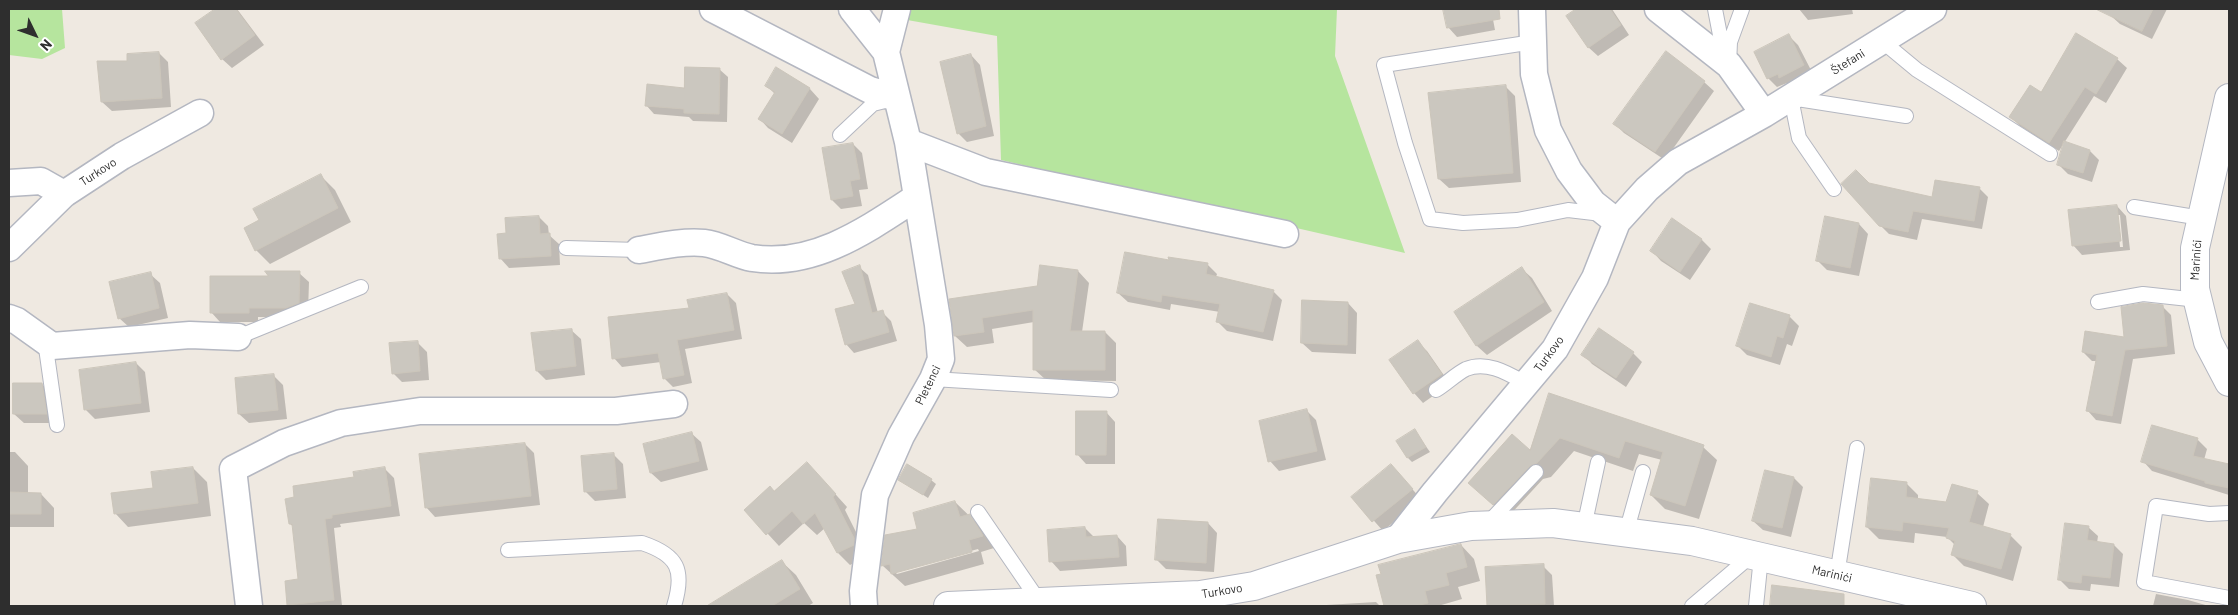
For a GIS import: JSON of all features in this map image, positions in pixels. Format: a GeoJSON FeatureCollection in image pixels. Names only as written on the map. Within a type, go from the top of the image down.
{"type":"FeatureCollection","features":[{"type":"Feature","properties":{"kind":"main road"},"geometry":{"type":"LineString","coordinates":[[2223,145],[2229,98]]}},
{"type":"Feature","properties":{"kind":"main road","name":"Marinići"},"geometry":{"type":"LineString","coordinates":[[2223,145],[2195,248],[2195,289],[2208,342],[2229,382]]}},
{"type":"Feature","properties":{"kind":"main road","name":"Turkovo"},"geometry":{"type":"LineString","coordinates":[[948,606],[1039,601],[1201,600],[1254,586],[1398,539],[1486,526],[1552,523],[1692,541]]}},
{"type":"Feature","properties":{"kind":"main road","name":"Marinići"},"geometry":{"type":"LineString","coordinates":[[1692,541],[1972,606]]}},
{"type":"Feature","properties":{"kind":"street"},"geometry":{"type":"LineString","coordinates":[[714,9],[870,90],[897,98]]}},
{"type":"Feature","properties":{"kind":"street","name":"Pletenci"},"geometry":{"type":"LineString","coordinates":[[852,9],[886,52],[908,142],[938,325],[941,359],[934,380],[901,436],[875,495],[863,591],[864,606]]}},
{"type":"Feature","properties":{"kind":"street","name":"Pletenci"},"geometry":{"type":"LineString","coordinates":[[886,52],[897,9]]}},
{"type":"Feature","properties":{"kind":"street"},"geometry":{"type":"LineString","coordinates":[[1532,9],[1534,74],[1548,130],[1569,171],[1593,203],[1612,218]]}},
{"type":"Feature","properties":{"kind":"street"},"geometry":{"type":"LineString","coordinates":[[1658,9],[1730,60],[1764,114]]}},
{"type":"Feature","properties":{"kind":"street","name":"Štefani"},"geometry":{"type":"LineString","coordinates":[[1612,218],[1678,162],[1791,98],[1933,9]]}},
{"type":"Feature","properties":{"kind":"street","name":"Turkovo"},"geometry":{"type":"LineString","coordinates":[[9,248],[64,194],[122,156],[200,112]]}},
{"type":"Feature","properties":{"kind":"street"},"geometry":{"type":"LineString","coordinates":[[908,142],[986,172],[1285,234]]}},
{"type":"Feature","properties":{"kind":"street"},"geometry":{"type":"LineString","coordinates":[[9,183],[41,181],[64,194]]}},
{"type":"Feature","properties":{"kind":"street"},"geometry":{"type":"LineString","coordinates":[[639,250],[671,244],[706,243],[752,258],[787,260],[830,248],[863,232],[917,197]]}},
{"type":"Feature","properties":{"kind":"street","name":"Turkovo"},"geometry":{"type":"LineString","coordinates":[[1398,539],[1555,349],[1595,278],[1612,218]]}},
{"type":"Feature","properties":{"kind":"street"},"geometry":{"type":"LineString","coordinates":[[9,318],[17,321],[52,346],[190,335],[238,337]]}},
{"type":"Feature","properties":{"kind":"street"},"geometry":{"type":"LineString","coordinates":[[249,606],[233,469],[284,443],[341,423],[420,411],[616,411],[674,404]]}},
{"type":"Feature","properties":{"kind":"lane"},"geometry":{"type":"LineString","coordinates":[[1715,9],[1720,35],[1730,60]]}},
{"type":"Feature","properties":{"kind":"lane"},"geometry":{"type":"LineString","coordinates":[[1730,60],[1730,42],[1742,9]]}},
{"type":"Feature","properties":{"kind":"lane"},"geometry":{"type":"LineString","coordinates":[[1882,41],[1917,70],[2050,154]]}},
{"type":"Feature","properties":{"kind":"lane"},"geometry":{"type":"LineString","coordinates":[[1533,42],[1384,65],[1405,143],[1430,219],[1463,223],[1508,220],[1568,210],[1612,218]]}},
{"type":"Feature","properties":{"kind":"lane"},"geometry":{"type":"LineString","coordinates":[[840,135],[873,104],[897,98]]}},
{"type":"Feature","properties":{"kind":"lane"},"geometry":{"type":"LineString","coordinates":[[1834,189],[1799,138],[1791,98],[1906,116]]}},
{"type":"Feature","properties":{"kind":"lane"},"geometry":{"type":"LineString","coordinates":[[2134,207],[2202,218]]}},
{"type":"Feature","properties":{"kind":"lane"},"geometry":{"type":"LineString","coordinates":[[566,248],[639,250]]}},
{"type":"Feature","properties":{"kind":"lane"},"geometry":{"type":"LineString","coordinates":[[238,337],[361,287]]}},
{"type":"Feature","properties":{"kind":"lane"},"geometry":{"type":"LineString","coordinates":[[2098,302],[2143,294],[2198,300]]}},
{"type":"Feature","properties":{"kind":"lane"},"geometry":{"type":"LineString","coordinates":[[45,341],[57,425]]}},
{"type":"Feature","properties":{"kind":"lane"},"geometry":{"type":"LineString","coordinates":[[1436,390],[1467,369],[1481,367],[1494,368],[1527,384]]}},
{"type":"Feature","properties":{"kind":"lane"},"geometry":{"type":"LineString","coordinates":[[934,380],[1111,390]]}},
{"type":"Feature","properties":{"kind":"lane"},"geometry":{"type":"LineString","coordinates":[[1837,575],[1857,448]]}},
{"type":"Feature","properties":{"kind":"lane"},"geometry":{"type":"LineString","coordinates":[[1584,527],[1598,462]]}},
{"type":"Feature","properties":{"kind":"lane"},"geometry":{"type":"LineString","coordinates":[[1486,526],[1536,472]]}},
{"type":"Feature","properties":{"kind":"lane"},"geometry":{"type":"LineString","coordinates":[[1626,532],[1643,472]]}},
{"type":"Feature","properties":{"kind":"lane"},"geometry":{"type":"LineString","coordinates":[[2229,512],[2209,514],[2156,506],[2144,582],[2229,598]]}},
{"type":"Feature","properties":{"kind":"lane"},"geometry":{"type":"LineString","coordinates":[[978,512],[1039,601]]}},
{"type":"Feature","properties":{"kind":"lane"},"geometry":{"type":"LineString","coordinates":[[508,550],[642,543],[656,548],[670,559],[677,568],[680,580],[674,606]]}},
{"type":"Feature","properties":{"kind":"lane"},"geometry":{"type":"LineString","coordinates":[[1692,606],[1757,556]]}},
{"type":"Feature","properties":{"kind":"lane"},"geometry":{"type":"LineString","coordinates":[[1756,606],[1757,556]]}},
{"type":"Feature","properties":{"kind":"green space"},"geometry":{"type":"Polygon","coordinates":[[[9,9],[62,9],[65,48],[42,59],[9,55],[9,9]]]}},
{"type":"Feature","properties":{"kind":"green space"},"geometry":{"type":"Polygon","coordinates":[[[901,9],[1337,9],[1335,56],[1405,253],[1001,160],[997,36],[896,18],[901,9]]]}},
{"type":"Feature","properties":{"kind":"building"},"geometry":{"type":"Polygon","coordinates":[[[215,9],[236,9],[255,35],[221,60],[195,23],[215,9]]]}},
{"type":"Feature","properties":{"kind":"building"},"geometry":{"type":"Polygon","coordinates":[[[1443,9],[1499,9],[1500,19],[1447,28],[1443,9]]]}},
{"type":"Feature","properties":{"kind":"building"},"geometry":{"type":"Polygon","coordinates":[[[1576,9],[1610,9],[1621,25],[1588,48],[1566,16],[1576,9]]]}},
{"type":"Feature","properties":{"kind":"building"},"geometry":{"type":"Polygon","coordinates":[[[2096,9],[2153,9],[2142,31],[2096,9]]]}},
{"type":"Feature","properties":{"kind":"building"},"geometry":{"type":"Polygon","coordinates":[[[2076,33],[2118,58],[2096,94],[2085,87],[2049,143],[2009,117],[2030,85],[2041,92],[2076,33]]]}},
{"type":"Feature","properties":{"kind":"building"},"geometry":{"type":"Polygon","coordinates":[[[1789,34],[1804,65],[1779,78],[1778,74],[1767,79],[1754,52],[1789,34]]]}},
{"type":"Feature","properties":{"kind":"building"},"geometry":{"type":"Polygon","coordinates":[[[1666,51],[1705,81],[1655,152],[1613,124],[1666,51]]]}},
{"type":"Feature","properties":{"kind":"building"},"geometry":{"type":"Polygon","coordinates":[[[159,52],[162,98],[101,102],[97,61],[127,61],[127,54],[159,52]]]}},
{"type":"Feature","properties":{"kind":"building"},"geometry":{"type":"Polygon","coordinates":[[[971,54],[986,126],[957,134],[940,62],[971,54]]]}},
{"type":"Feature","properties":{"kind":"building"},"geometry":{"type":"Polygon","coordinates":[[[685,67],[720,68],[719,114],[684,113],[684,109],[645,106],[647,84],[684,88],[685,67]]]}},
{"type":"Feature","properties":{"kind":"building"},"geometry":{"type":"Polygon","coordinates":[[[776,67],[810,88],[782,134],[758,119],[775,92],[765,86],[776,67]]]}},
{"type":"Feature","properties":{"kind":"building"},"geometry":{"type":"Polygon","coordinates":[[[1506,85],[1513,173],[1438,179],[1428,93],[1506,85]]]}},
{"type":"Feature","properties":{"kind":"building"},"geometry":{"type":"Polygon","coordinates":[[[2064,141],[2090,150],[2083,173],[2057,165],[2064,141]]]}},
{"type":"Feature","properties":{"kind":"building"},"geometry":{"type":"Polygon","coordinates":[[[853,143],[860,179],[850,181],[853,196],[831,200],[822,148],[853,143]]]}},
{"type":"Feature","properties":{"kind":"building"},"geometry":{"type":"Polygon","coordinates":[[[1856,170],[1869,183],[1932,197],[1935,180],[1980,187],[1974,221],[1913,211],[1908,232],[1879,226],[1841,184],[1856,170]]]}},
{"type":"Feature","properties":{"kind":"building"},"geometry":{"type":"Polygon","coordinates":[[[321,174],[338,208],[255,251],[244,228],[259,220],[253,209],[321,174]]]}},
{"type":"Feature","properties":{"kind":"building"},"geometry":{"type":"Polygon","coordinates":[[[2117,205],[2121,241],[2072,246],[2068,210],[2117,205]]]}},
{"type":"Feature","properties":{"kind":"building"},"geometry":{"type":"Polygon","coordinates":[[[539,216],[540,234],[550,233],[551,256],[499,259],[497,234],[506,233],[505,218],[539,216]]]}},
{"type":"Feature","properties":{"kind":"building"},"geometry":{"type":"Polygon","coordinates":[[[1825,216],[1859,223],[1850,268],[1816,261],[1825,216]]]}},
{"type":"Feature","properties":{"kind":"building"},"geometry":{"type":"Polygon","coordinates":[[[1672,218],[1702,239],[1680,272],[1650,251],[1672,218]]]}},
{"type":"Feature","properties":{"kind":"building"},"geometry":{"type":"Polygon","coordinates":[[[1125,252],[1169,260],[1168,257],[1208,263],[1206,274],[1274,290],[1263,332],[1216,322],[1220,304],[1162,295],[1161,302],[1117,293],[1125,252]]]}},
{"type":"Feature","properties":{"kind":"building"},"geometry":{"type":"Polygon","coordinates":[[[860,265],[872,313],[883,310],[889,332],[845,345],[835,309],[855,304],[842,272],[860,265]]]}},
{"type":"Feature","properties":{"kind":"building"},"geometry":{"type":"Polygon","coordinates":[[[1040,265],[1078,270],[1070,331],[1105,331],[1105,370],[1033,370],[1033,310],[982,318],[984,332],[954,336],[949,299],[1037,286],[1040,265]]]}},
{"type":"Feature","properties":{"kind":"building"},"geometry":{"type":"Polygon","coordinates":[[[1522,267],[1544,302],[1476,346],[1454,312],[1522,267]]]}},
{"type":"Feature","properties":{"kind":"building"},"geometry":{"type":"Polygon","coordinates":[[[265,271],[300,271],[299,303],[286,308],[249,308],[249,313],[210,313],[210,276],[268,276],[265,271]]]}},
{"type":"Feature","properties":{"kind":"building"},"geometry":{"type":"Polygon","coordinates":[[[151,272],[159,308],[118,319],[109,282],[151,272]]]}},
{"type":"Feature","properties":{"kind":"building"},"geometry":{"type":"Polygon","coordinates":[[[727,293],[734,330],[677,340],[684,375],[663,379],[658,353],[612,359],[608,317],[689,308],[687,300],[727,293]]]}},
{"type":"Feature","properties":{"kind":"building"},"geometry":{"type":"Polygon","coordinates":[[[1302,300],[1348,302],[1347,345],[1301,343],[1302,300]]]}},
{"type":"Feature","properties":{"kind":"building"},"geometry":{"type":"Polygon","coordinates":[[[1750,303],[1790,315],[1783,338],[1777,336],[1771,357],[1736,346],[1750,303]]]}},
{"type":"Feature","properties":{"kind":"building"},"geometry":{"type":"Polygon","coordinates":[[[2143,303],[2163,305],[2167,346],[2125,350],[2112,416],[2086,411],[2097,355],[2082,352],[2085,331],[2124,337],[2121,307],[2143,303]]]}},
{"type":"Feature","properties":{"kind":"building"},"geometry":{"type":"Polygon","coordinates":[[[1599,328],[1634,352],[1616,378],[1581,355],[1599,328]]]}},
{"type":"Feature","properties":{"kind":"building"},"geometry":{"type":"Polygon","coordinates":[[[572,329],[576,366],[536,371],[531,333],[572,329]]]}},
{"type":"Feature","properties":{"kind":"building"},"geometry":{"type":"Polygon","coordinates":[[[1418,340],[1442,374],[1413,394],[1389,360],[1418,340]]]}},
{"type":"Feature","properties":{"kind":"building"},"geometry":{"type":"Polygon","coordinates":[[[418,341],[420,371],[392,374],[389,343],[418,341]]]}},
{"type":"Feature","properties":{"kind":"building"},"geometry":{"type":"Polygon","coordinates":[[[136,362],[141,403],[84,410],[79,370],[136,362]]]}},
{"type":"Feature","properties":{"kind":"building"},"geometry":{"type":"Polygon","coordinates":[[[274,374],[278,410],[238,414],[235,378],[274,374]]]}},
{"type":"Feature","properties":{"kind":"building"},"geometry":{"type":"Polygon","coordinates":[[[13,383],[42,383],[47,414],[13,414],[13,383]]]}},
{"type":"Feature","properties":{"kind":"building"},"geometry":{"type":"Polygon","coordinates":[[[1549,393],[1704,445],[1685,506],[1650,495],[1663,452],[1625,441],[1619,458],[1560,438],[1493,505],[1468,483],[1512,434],[1530,450],[1549,393]]]}},
{"type":"Feature","properties":{"kind":"building"},"geometry":{"type":"Polygon","coordinates":[[[1307,409],[1317,451],[1268,462],[1259,421],[1307,409]]]}},
{"type":"Feature","properties":{"kind":"building"},"geometry":{"type":"Polygon","coordinates":[[[1076,411],[1107,411],[1106,455],[1076,455],[1076,411]]]}},
{"type":"Feature","properties":{"kind":"building"},"geometry":{"type":"Polygon","coordinates":[[[2152,425],[2198,438],[2193,456],[2229,464],[2229,488],[2205,483],[2205,481],[2141,462],[2152,425]]]}},
{"type":"Feature","properties":{"kind":"building"},"geometry":{"type":"Polygon","coordinates":[[[1415,429],[1426,447],[1407,458],[1396,441],[1415,429]]]}},
{"type":"Feature","properties":{"kind":"building"},"geometry":{"type":"Polygon","coordinates":[[[692,432],[699,461],[650,473],[643,444],[692,432]]]}},
{"type":"Feature","properties":{"kind":"building"},"geometry":{"type":"Polygon","coordinates":[[[525,443],[531,496],[425,508],[419,454],[525,443]]]}},
{"type":"Feature","properties":{"kind":"building"},"geometry":{"type":"Polygon","coordinates":[[[614,453],[617,489],[584,492],[581,456],[614,453]]]}},
{"type":"Feature","properties":{"kind":"building"},"geometry":{"type":"Polygon","coordinates":[[[807,462],[836,494],[833,497],[854,538],[854,545],[837,553],[815,513],[803,524],[792,511],[766,535],[744,510],[770,486],[774,491],[807,462]]]}},
{"type":"Feature","properties":{"kind":"building"},"geometry":{"type":"Polygon","coordinates":[[[907,464],[932,479],[923,495],[898,480],[907,464]]]}},
{"type":"Feature","properties":{"kind":"building"},"geometry":{"type":"Polygon","coordinates":[[[1391,464],[1413,489],[1372,522],[1351,497],[1391,464]]]}},
{"type":"Feature","properties":{"kind":"building"},"geometry":{"type":"Polygon","coordinates":[[[193,467],[198,503],[114,514],[111,493],[153,488],[151,472],[193,467]]]}},
{"type":"Feature","properties":{"kind":"building"},"geometry":{"type":"Polygon","coordinates":[[[385,467],[391,506],[332,515],[332,518],[325,519],[334,600],[287,605],[285,581],[298,579],[292,524],[289,524],[285,499],[294,497],[293,486],[354,477],[353,472],[385,467]]]}},
{"type":"Feature","properties":{"kind":"building"},"geometry":{"type":"Polygon","coordinates":[[[1765,470],[1794,477],[1782,528],[1752,521],[1765,470]]]}},
{"type":"Feature","properties":{"kind":"building"},"geometry":{"type":"Polygon","coordinates":[[[1871,478],[1907,482],[1906,497],[1946,502],[1952,484],[1978,491],[1969,522],[2011,534],[2001,569],[1951,555],[1955,541],[1946,538],[1949,528],[1903,522],[1902,531],[1866,527],[1871,478]]]}},
{"type":"Feature","properties":{"kind":"building"},"geometry":{"type":"Polygon","coordinates":[[[9,492],[41,493],[41,514],[9,514],[9,492]]]}},
{"type":"Feature","properties":{"kind":"building"},"geometry":{"type":"Polygon","coordinates":[[[955,501],[960,517],[970,514],[983,536],[969,540],[972,552],[891,574],[890,564],[881,566],[885,535],[917,529],[913,513],[955,501]]]}},
{"type":"Feature","properties":{"kind":"building"},"geometry":{"type":"Polygon","coordinates":[[[1158,519],[1208,522],[1206,563],[1155,560],[1158,519]]]}},
{"type":"Feature","properties":{"kind":"building"},"geometry":{"type":"Polygon","coordinates":[[[2065,523],[2089,526],[2087,540],[2114,544],[2110,578],[2082,575],[2081,583],[2058,580],[2065,523]]]}},
{"type":"Feature","properties":{"kind":"building"},"geometry":{"type":"Polygon","coordinates":[[[1085,527],[1086,537],[1117,535],[1119,557],[1049,562],[1047,530],[1085,527]]]}},
{"type":"Feature","properties":{"kind":"building"},"geometry":{"type":"Polygon","coordinates":[[[1461,544],[1467,567],[1446,573],[1449,585],[1425,591],[1428,603],[1416,606],[1384,606],[1376,575],[1381,574],[1378,565],[1461,544]]]}},
{"type":"Feature","properties":{"kind":"building"},"geometry":{"type":"Polygon","coordinates":[[[782,560],[800,589],[772,606],[707,606],[782,560]]]}},
{"type":"Feature","properties":{"kind":"building"},"geometry":{"type":"Polygon","coordinates":[[[1544,564],[1545,604],[1487,606],[1485,567],[1544,564]]]}},
{"type":"Feature","properties":{"kind":"building"},"geometry":{"type":"Polygon","coordinates":[[[1772,585],[1844,594],[1844,606],[1770,606],[1772,585]]]}}]}
